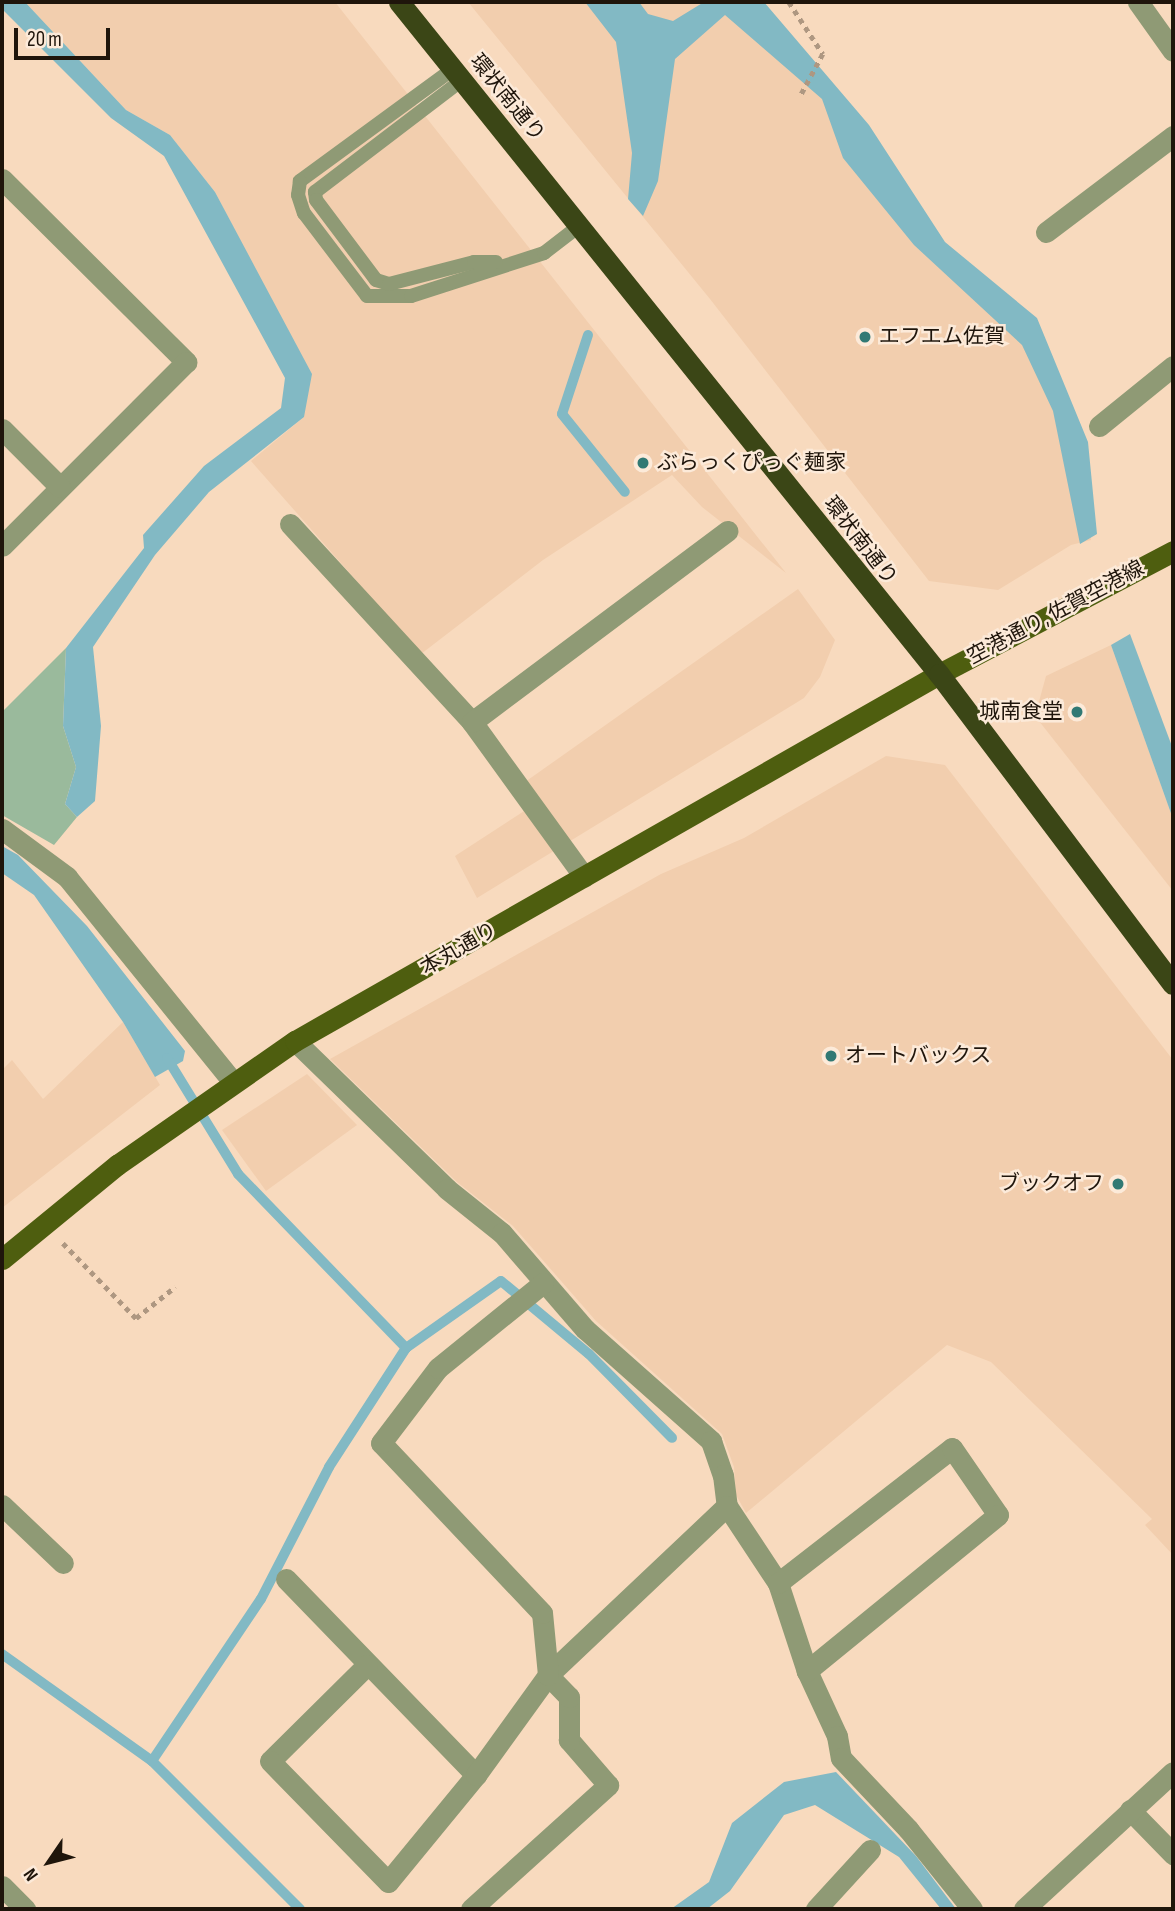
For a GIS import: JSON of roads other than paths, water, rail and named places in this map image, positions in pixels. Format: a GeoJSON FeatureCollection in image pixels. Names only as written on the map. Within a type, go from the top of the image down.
{"type":"FeatureCollection","features":[{"type":"Feature","properties":{"kind":"highway","name":"環状南通り"},"geometry":{"type":"LineString","coordinates":[[400,2],[939,674],[1173,984]]}},
{"type":"Feature","properties":{"kind":"main road","name":"空港通り, 佐賀空港線"},"geometry":{"type":"LineString","coordinates":[[939,674],[1173,551]]}},
{"type":"Feature","properties":{"kind":"main road","name":"本丸通り"},"geometry":{"type":"LineString","coordinates":[[2,1259],[180,1119],[232,1081],[295,1041],[939,674]]}},
{"type":"Feature","properties":{"kind":"street"},"geometry":{"type":"LineString","coordinates":[[1138,2],[1173,51]]}},
{"type":"Feature","properties":{"kind":"street"},"geometry":{"type":"LineString","coordinates":[[1046,232],[1173,136]]}},
{"type":"Feature","properties":{"kind":"street"},"geometry":{"type":"LineString","coordinates":[[2,179],[186,362],[2,546]]}},
{"type":"Feature","properties":{"kind":"street"},"geometry":{"type":"LineString","coordinates":[[1099,426],[1173,366]]}},
{"type":"Feature","properties":{"kind":"street"},"geometry":{"type":"LineString","coordinates":[[2,429],[60,487]]}},
{"type":"Feature","properties":{"kind":"street"},"geometry":{"type":"LineString","coordinates":[[290,524],[472,722],[584,877]]}},
{"type":"Feature","properties":{"kind":"street"},"geometry":{"type":"LineString","coordinates":[[472,722],[727,531]]}},
{"type":"Feature","properties":{"kind":"street"},"geometry":{"type":"LineString","coordinates":[[2,829],[67,877],[232,1081]]}},
{"type":"Feature","properties":{"kind":"street"},"geometry":{"type":"LineString","coordinates":[[295,1041],[447,1189],[502,1233],[542,1283],[585,1329],[711,1441],[723,1475],[727,1506],[778,1583],[807,1671],[837,1736],[841,1758],[908,1829],[972,1909]]}},
{"type":"Feature","properties":{"kind":"street"},"geometry":{"type":"LineString","coordinates":[[471,1909],[608,1785],[569,1740],[569,1697],[548,1675],[542,1613],[381,1443],[438,1368],[542,1283]]}},
{"type":"Feature","properties":{"kind":"street"},"geometry":{"type":"LineString","coordinates":[[778,1583],[952,1448],[998,1515],[807,1671]]}},
{"type":"Feature","properties":{"kind":"street"},"geometry":{"type":"LineString","coordinates":[[2,1505],[63,1563]]}},
{"type":"Feature","properties":{"kind":"street"},"geometry":{"type":"LineString","coordinates":[[367,1665],[270,1761],[388,1882],[476,1775],[548,1675],[727,1506]]}},
{"type":"Feature","properties":{"kind":"street"},"geometry":{"type":"LineString","coordinates":[[286,1579],[476,1775]]}},
{"type":"Feature","properties":{"kind":"street"},"geometry":{"type":"LineString","coordinates":[[1024,1909],[1173,1772]]}},
{"type":"Feature","properties":{"kind":"street"},"geometry":{"type":"LineString","coordinates":[[1130,1810],[1173,1854]]}},
{"type":"Feature","properties":{"kind":"street"},"geometry":{"type":"LineString","coordinates":[[816,1909],[870,1850]]}},
{"type":"Feature","properties":{"kind":"street"},"geometry":{"type":"LineString","coordinates":[[2,1886],[25,1909]]}},
{"type":"Feature","properties":{"kind":"lane"},"geometry":{"type":"LineString","coordinates":[[457,74],[300,181],[298,195],[304,213],[367,296],[411,296],[544,253],[579,226]]}},
{"type":"Feature","properties":{"kind":"water"},"geometry":{"type":"Polygon","coordinates":[[[2,2],[25,2],[126,110],[170,135],[215,192],[312,374],[304,417],[209,492],[155,555],[93,647],[101,726],[95,801],[77,817],[65,804],[76,767],[63,726],[66,648],[144,548],[143,535],[204,466],[281,408],[285,378],[164,156],[111,118],[2,9],[2,2]]]}},
{"type":"Feature","properties":{"kind":"water"},"geometry":{"type":"Polygon","coordinates":[[[585,2],[639,2],[648,14],[673,21],[704,2],[764,2],[869,125],[945,242],[1037,318],[1088,442],[1097,534],[1080,544],[1053,411],[1022,345],[914,245],[843,158],[822,99],[725,15],[675,59],[658,181],[643,216],[628,199],[632,153],[616,42],[585,2]]]}},
{"type":"Feature","properties":{"kind":"water"},"geometry":{"type":"Polygon","coordinates":[[[1130,634],[1173,749],[1173,819],[1111,645],[1130,634]]]}},
{"type":"Feature","properties":{"kind":"water"},"geometry":{"type":"Polygon","coordinates":[[[2,846],[18,855],[87,926],[185,1051],[183,1061],[155,1077],[123,1022],[34,895],[2,873],[2,846]]]}},
{"type":"Feature","properties":{"kind":"water"},"geometry":{"type":"Polygon","coordinates":[[[836,1772],[916,1856],[956,1909],[941,1909],[899,1857],[815,1805],[784,1815],[730,1891],[707,1909],[671,1909],[709,1882],[732,1823],[784,1782],[836,1772]]]}},
{"type":"Feature","properties":{"kind":"waterway"},"geometry":{"type":"LineString","coordinates":[[588,335],[562,414],[625,492]]}},
{"type":"Feature","properties":{"kind":"waterway"},"geometry":{"type":"LineString","coordinates":[[167,1058],[238,1174],[406,1348]]}},
{"type":"Feature","properties":{"kind":"waterway"},"geometry":{"type":"LineString","coordinates":[[300,1909],[152,1761],[261,1599],[329,1467],[406,1348],[501,1281],[589,1354],[672,1438]]}},
{"type":"Feature","properties":{"kind":"waterway"},"geometry":{"type":"LineString","coordinates":[[2,1654],[152,1761]]}},
{"type":"Feature","properties":{"kind":"place","name":"エフエム佐賀"},"geometry":{"type":"Point","coordinates":[865,337]}},
{"type":"Feature","properties":{"kind":"place","name":"ぶらっくぴっぐ麺家"},"geometry":{"type":"Point","coordinates":[643,463]}},
{"type":"Feature","properties":{"kind":"place","name":"城南食堂"},"geometry":{"type":"Point","coordinates":[1077,712]}},
{"type":"Feature","properties":{"kind":"place","name":"オートバックス"},"geometry":{"type":"Point","coordinates":[831,1056]}},
{"type":"Feature","properties":{"kind":"place","name":"ブックオフ"},"geometry":{"type":"Point","coordinates":[1118,1184]}}]}
